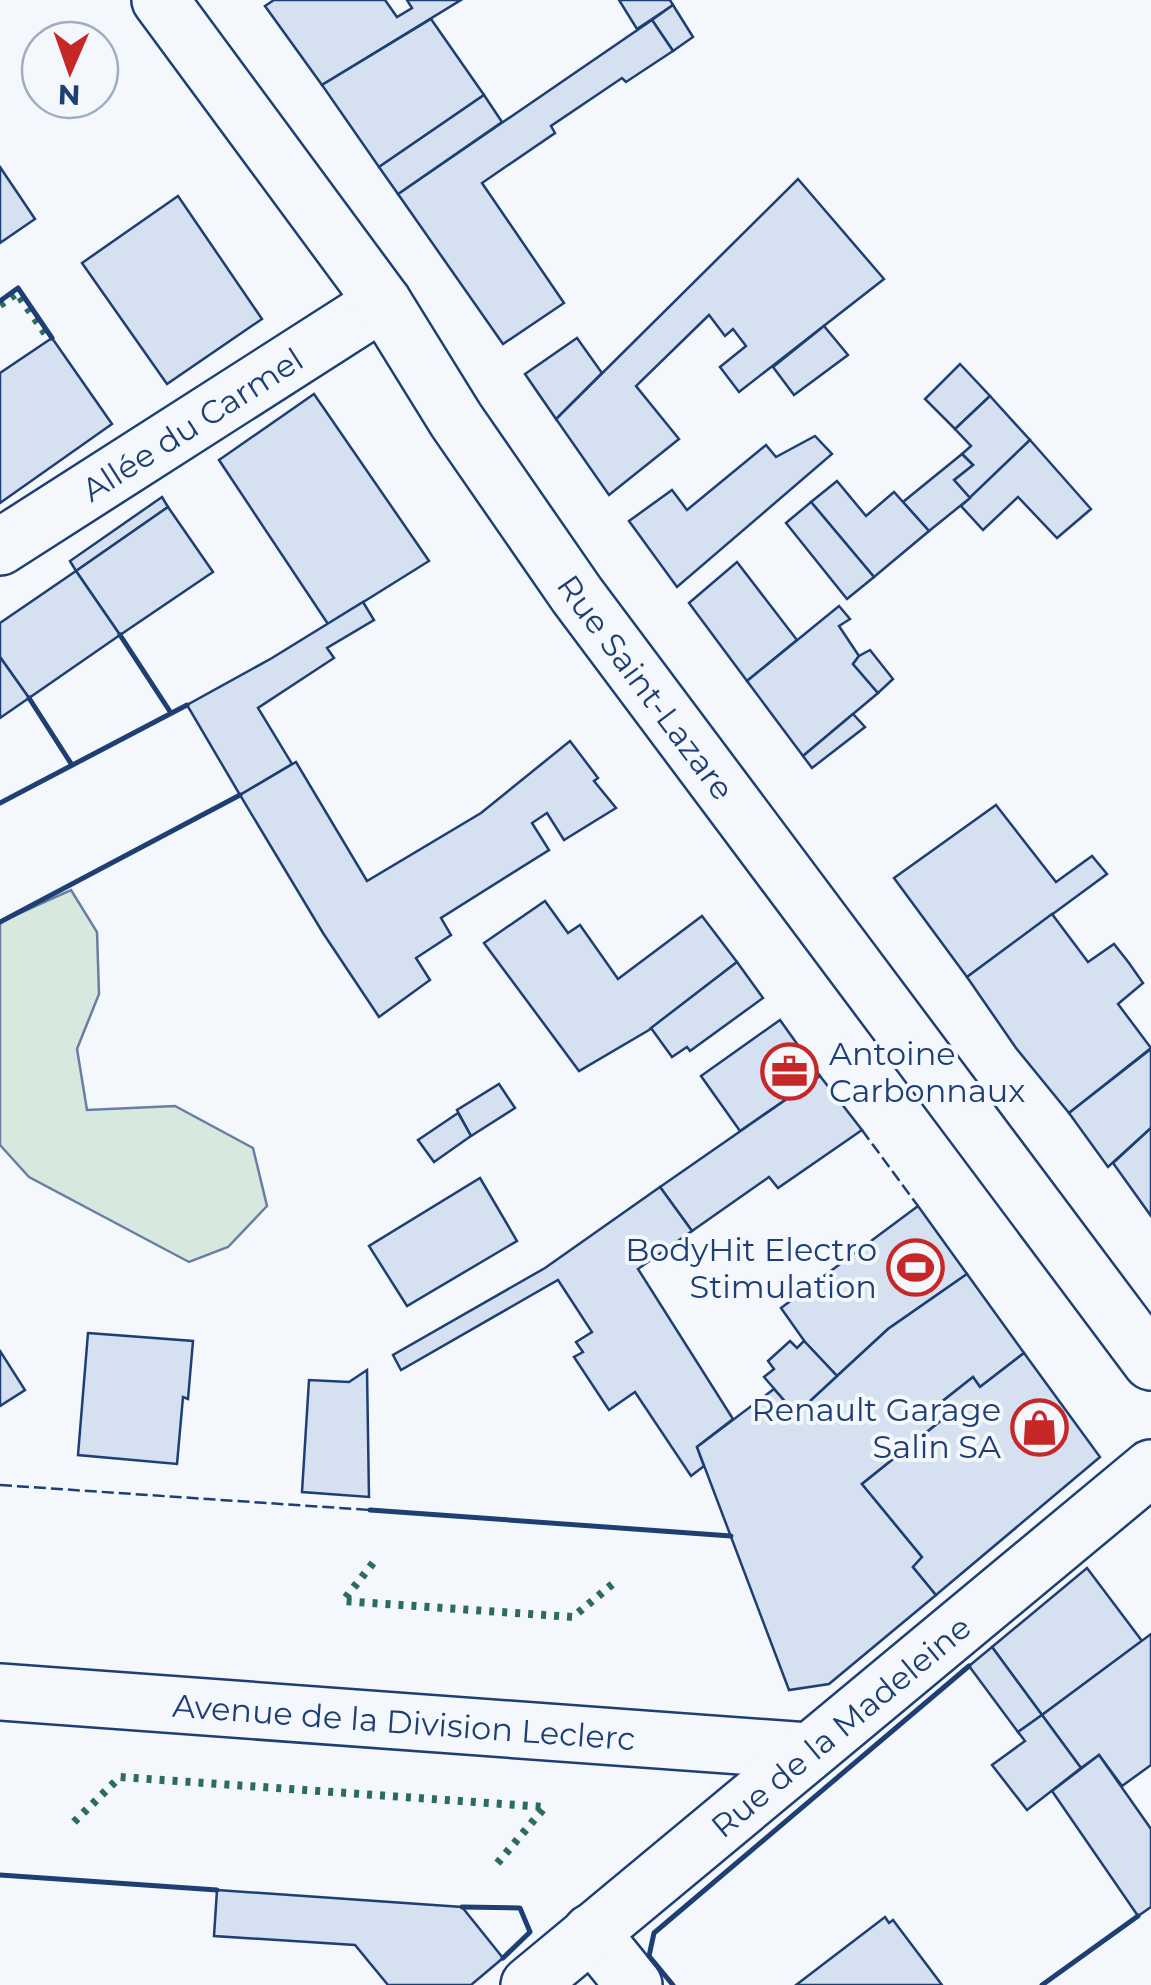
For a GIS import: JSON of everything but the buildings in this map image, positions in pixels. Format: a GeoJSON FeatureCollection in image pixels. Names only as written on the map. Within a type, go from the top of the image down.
{"type":"FeatureCollection","features":[{"type":"Feature","properties":{"kind":"street","name":"Rue Saint-Lazare"},"geometry":{"type":"LineString","coordinates":[[160,0],[383,302],[456,420],[577,595],[1148,1350]]}},
{"type":"Feature","properties":{"kind":"street","name":"Allée du Carmel"},"geometry":{"type":"LineString","coordinates":[[0,548],[383,302]]}},
{"type":"Feature","properties":{"kind":"street","name":"Rue de la Madeleine"},"geometry":{"type":"LineString","coordinates":[[529,1985],[1151,1468]]}},
{"type":"Feature","properties":{"kind":"street","name":"Avenue de la Division Leclerc"},"geometry":{"type":"LineString","coordinates":[[0,1692],[808,1751]]}},
{"type":"Feature","properties":{"kind":"street"},"geometry":{"type":"LineString","coordinates":[[591,1932],[634,1985]]}},
{"type":"Feature","properties":{"kind":"shaded area"},"geometry":{"type":"Polygon","coordinates":[[[71,890],[97,932],[99,994],[77,1049],[87,1110],[175,1106],[253,1148],[267,1206],[228,1247],[189,1262],[29,1177],[0,1145],[0,922],[71,890]]]}},
{"type":"Feature","properties":{"kind":"hedge"},"geometry":{"type":"LineString","coordinates":[[0,305],[17,293],[47,336]]}},
{"type":"Feature","properties":{"kind":"hedge"},"geometry":{"type":"LineString","coordinates":[[373,1563],[343,1601],[573,1617],[615,1582]]}},
{"type":"Feature","properties":{"kind":"hedge"},"geometry":{"type":"LineString","coordinates":[[74,1822],[120,1777],[545,1807],[495,1866]]}},
{"type":"Feature","properties":{"kind":"fence"},"geometry":{"type":"LineString","coordinates":[[862,1130],[918,1206]]}},
{"type":"Feature","properties":{"kind":"fence"},"geometry":{"type":"LineString","coordinates":[[0,1485],[370,1510]]}},
{"type":"Feature","properties":{"kind":"wall"},"geometry":{"type":"LineString","coordinates":[[0,301],[18,288],[52,338]]}},
{"type":"Feature","properties":{"kind":"wall"},"geometry":{"type":"LineString","coordinates":[[120,635],[171,713]]}},
{"type":"Feature","properties":{"kind":"wall"},"geometry":{"type":"LineString","coordinates":[[29,698],[72,765]]}},
{"type":"Feature","properties":{"kind":"wall"},"geometry":{"type":"LineString","coordinates":[[0,803],[187,705]]}},
{"type":"Feature","properties":{"kind":"wall"},"geometry":{"type":"LineString","coordinates":[[0,922],[240,795]]}},
{"type":"Feature","properties":{"kind":"wall"},"geometry":{"type":"LineString","coordinates":[[370,1510],[731,1536]]}},
{"type":"Feature","properties":{"kind":"wall"},"geometry":{"type":"LineString","coordinates":[[673,1985],[649,1956],[654,1933],[969,1666]]}},
{"type":"Feature","properties":{"kind":"wall"},"geometry":{"type":"LineString","coordinates":[[0,1875],[217,1890]]}},
{"type":"Feature","properties":{"kind":"wall"},"geometry":{"type":"LineString","coordinates":[[462,1907],[520,1908],[530,1932],[503,1958]]}},
{"type":"Feature","properties":{"kind":"wall"},"geometry":{"type":"LineString","coordinates":[[1042,1985],[1138,1916]]}},
{"type":"Feature","properties":{"kind":"place","name":"Antoine Carbonnaux"},"geometry":{"type":"Point","coordinates":[790,1071]}},
{"type":"Feature","properties":{"kind":"place","name":"BodyHit Electro Stimulation"},"geometry":{"type":"Point","coordinates":[916,1267]}},
{"type":"Feature","properties":{"kind":"place","name":"Renault Garage Salin SA"},"geometry":{"type":"Point","coordinates":[1040,1427]}}]}
